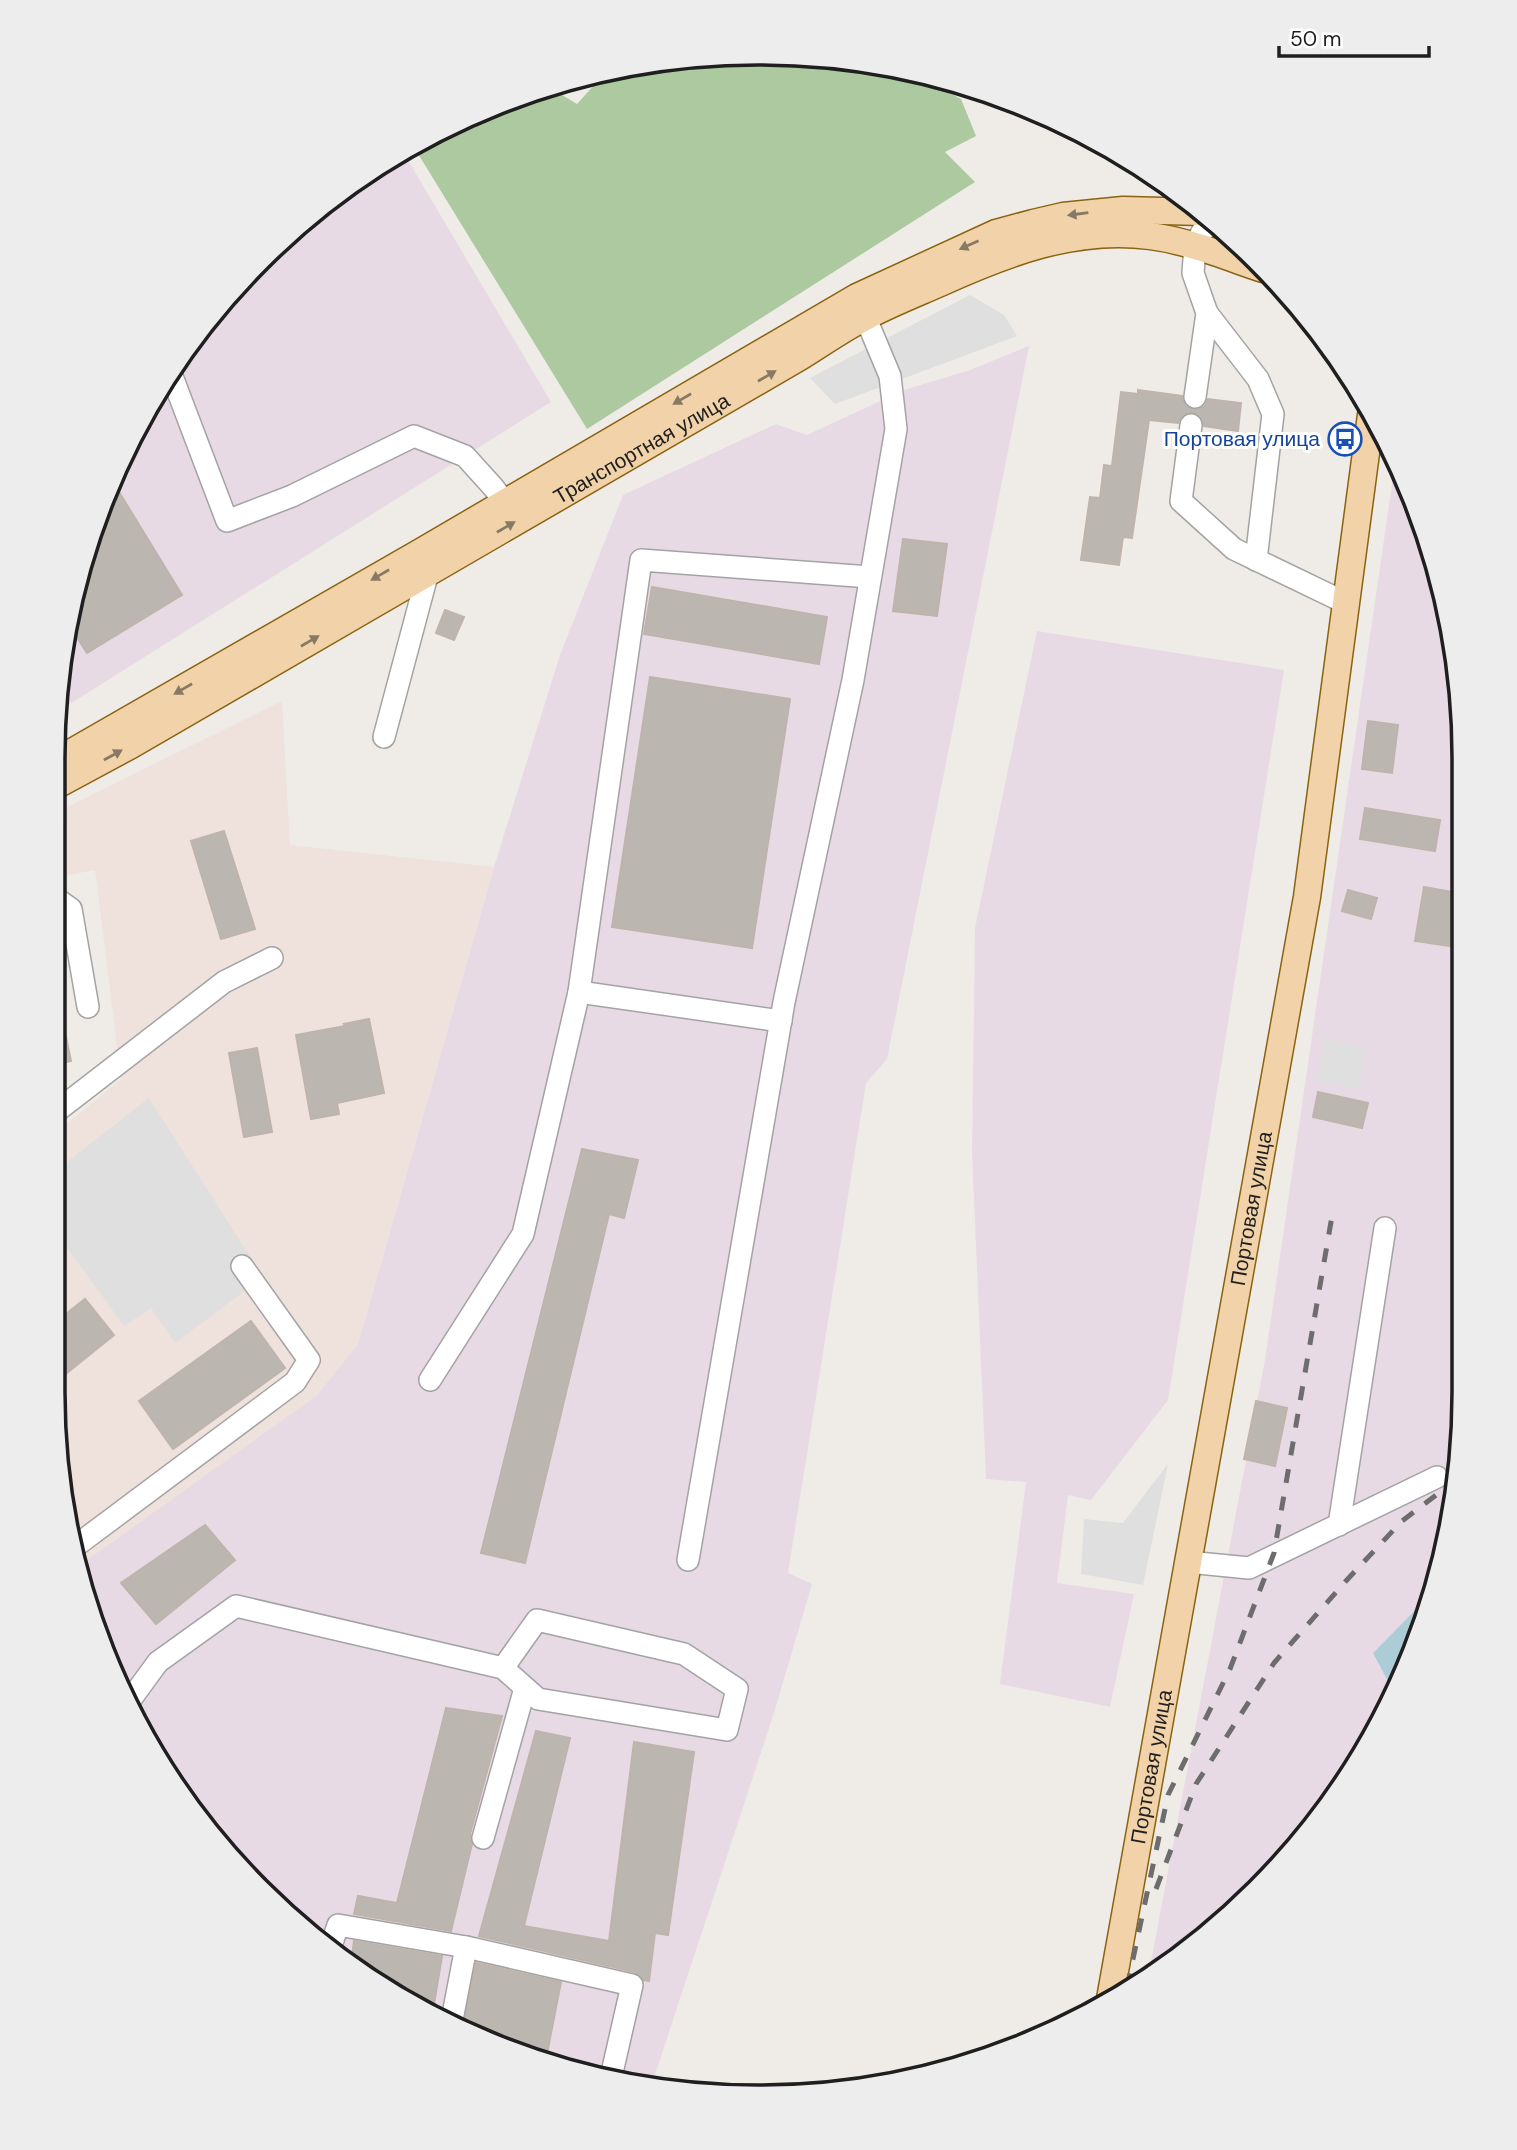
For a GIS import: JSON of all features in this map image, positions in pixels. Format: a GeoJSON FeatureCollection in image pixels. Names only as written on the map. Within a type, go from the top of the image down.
{"type":"FeatureCollection","features":[{"type":"Feature","properties":{"kind":"main road","name":"Транспортная улица"},"geometry":{"type":"LineString","coordinates":[[65,780],[155,731],[424,562],[504,502],[996,233],[1063,216],[1123,210],[1185,212]]}},
{"type":"Feature","properties":{"kind":"main road","name":"Транспортная улица"},"geometry":{"type":"LineString","coordinates":[[65,756],[786,365],[861,307],[1051,241],[1086,235],[1151,236],[1195,246],[1243,262]]}},
{"type":"Feature","properties":{"kind":"main road","name":"Портовая улица"},"geometry":{"type":"LineString","coordinates":[[1112,1988],[1307,897],[1369,430]]}},
{"type":"Feature","properties":{"kind":"lane"},"geometry":{"type":"LineString","coordinates":[[1205,228],[1195,246],[1193,273],[1207,313],[1258,379],[1273,414],[1256,560]]}},
{"type":"Feature","properties":{"kind":"lane"},"geometry":{"type":"LineString","coordinates":[[688,1560],[781,1021],[853,680],[896,429],[890,376],[861,307]]}},
{"type":"Feature","properties":{"kind":"lane"},"geometry":{"type":"LineString","coordinates":[[1195,397],[1207,313]]}},
{"type":"Feature","properties":{"kind":"lane"},"geometry":{"type":"LineString","coordinates":[[175,384],[227,521],[292,496],[414,436],[465,456],[504,502]]}},
{"type":"Feature","properties":{"kind":"lane"},"geometry":{"type":"LineString","coordinates":[[1191,425],[1181,501],[1234,549],[1346,603]]}},
{"type":"Feature","properties":{"kind":"lane"},"geometry":{"type":"LineString","coordinates":[[430,1380],[523,1234],[579,992],[641,560],[870,577]]}},
{"type":"Feature","properties":{"kind":"lane"},"geometry":{"type":"LineString","coordinates":[[384,737],[424,562]]}},
{"type":"Feature","properties":{"kind":"lane"},"geometry":{"type":"LineString","coordinates":[[65,905],[71,909],[88,1007]]}},
{"type":"Feature","properties":{"kind":"lane"},"geometry":{"type":"LineString","coordinates":[[65,1104],[224,982],[272,958]]}},
{"type":"Feature","properties":{"kind":"lane"},"geometry":{"type":"LineString","coordinates":[[579,992],[781,1021]]}},
{"type":"Feature","properties":{"kind":"lane"},"geometry":{"type":"LineString","coordinates":[[1339,1525],[1385,1228]]}},
{"type":"Feature","properties":{"kind":"lane"},"geometry":{"type":"LineString","coordinates":[[81,1542],[295,1382],[309,1360],[242,1266]]}},
{"type":"Feature","properties":{"kind":"lane"},"geometry":{"type":"LineString","coordinates":[[1188,1562],[1249,1568],[1437,1477]]}},
{"type":"Feature","properties":{"kind":"lane"},"geometry":{"type":"LineString","coordinates":[[134,1694],[158,1662],[236,1606],[503,1668],[538,1699],[727,1730],[737,1689],[684,1654],[537,1620],[503,1668]]}},
{"type":"Feature","properties":{"kind":"lane"},"geometry":{"type":"LineString","coordinates":[[483,1838],[524,1688]]}},
{"type":"Feature","properties":{"kind":"lane"},"geometry":{"type":"LineString","coordinates":[[333,1940],[338,1925],[466,1947],[632,1985],[613,2070]]}},
{"type":"Feature","properties":{"kind":"lane"},"geometry":{"type":"LineString","coordinates":[[453,2014],[466,1947]]}},
{"type":"Feature","properties":{"kind":"shaded area"},"geometry":{"type":"Polygon","coordinates":[[[408,160],[551,402],[67,706],[78,623],[88,579],[118,493],[158,412],[208,336],[237,301],[301,237],[373,182],[408,160]]]}},
{"type":"Feature","properties":{"kind":"shaded area"},"geometry":{"type":"Polygon","coordinates":[[[970,295],[1004,315],[1017,336],[835,404],[810,378],[970,295]]]}},
{"type":"Feature","properties":{"kind":"shaded area"},"geometry":{"type":"Polygon","coordinates":[[[1029,346],[887,1059],[866,1083],[788,1573],[812,1584],[774,1713],[654,2077],[623,2072],[536,2048],[452,2014],[373,1968],[336,1942],[268,1882],[208,1814],[158,1738],[118,1657],[86,1561],[316,1396],[358,1344],[494,867],[560,655],[623,495],[776,424],[807,435],[904,390],[970,370],[1029,346]]]}},
{"type":"Feature","properties":{"kind":"shaded area"},"geometry":{"type":"Polygon","coordinates":[[[1393,479],[1429,579],[1439,623],[1451,713],[1452,1392],[1451,1437],[1439,1527],[1417,1608],[1373,1653],[1388,1682],[1335,1777],[1309,1814],[1249,1882],[1181,1942],[1151,1963],[1265,1360],[1393,479]]]}},
{"type":"Feature","properties":{"kind":"shaded area"},"geometry":{"type":"Polygon","coordinates":[[[1037,631],[1284,670],[1168,1400],[1091,1500],[1068,1495],[1057,1583],[1134,1594],[1110,1707],[1000,1684],[1026,1482],[986,1479],[972,1153],[975,928],[1037,631]]]}},
{"type":"Feature","properties":{"kind":"shaded area"},"geometry":{"type":"Polygon","coordinates":[[[282,701],[290,845],[494,867],[358,1344],[316,1396],[86,1561],[78,1527],[66,1437],[65,1125],[121,1079],[95,870],[65,876],[65,808],[282,701]]]}},
{"type":"Feature","properties":{"kind":"shaded area"},"geometry":{"type":"Polygon","coordinates":[[[1324,1038],[1367,1049],[1359,1088],[1317,1081],[1324,1038]]]}},
{"type":"Feature","properties":{"kind":"shaded area"},"geometry":{"type":"Polygon","coordinates":[[[149,1098],[263,1277],[175,1343],[151,1308],[124,1326],[65,1245],[65,1164],[149,1098]]]}},
{"type":"Feature","properties":{"kind":"shaded area"},"geometry":{"type":"Polygon","coordinates":[[[1168,1464],[1143,1585],[1081,1574],[1084,1519],[1123,1523],[1168,1464]]]}},
{"type":"Feature","properties":{"kind":"green space"},"geometry":{"type":"Polygon","coordinates":[[[713,66],[804,66],[894,78],[938,88],[961,99],[976,136],[945,152],[975,182],[587,429],[418,154],[493,118],[560,94],[577,104],[595,84],[713,66]]]}},
{"type":"Feature","properties":{"kind":"water"},"geometry":{"type":"Polygon","coordinates":[[[1417,1608],[1388,1682],[1373,1653],[1417,1608]]]}},
{"type":"Feature","properties":{"kind":"building"},"geometry":{"type":"Polygon","coordinates":[[[1138,390],[1182,396],[1186,407],[1194,410],[1205,406],[1208,399],[1241,403],[1238,431],[1204,426],[1199,415],[1192,412],[1181,417],[1178,423],[1149,420],[1132,538],[1123,537],[1119,565],[1081,560],[1090,497],[1100,498],[1104,465],[1112,466],[1121,392],[1138,394],[1138,390]]]}},
{"type":"Feature","properties":{"kind":"building"},"geometry":{"type":"Polygon","coordinates":[[[119,492],[182,595],[87,653],[76,636],[78,623],[88,579],[119,492]]]}},
{"type":"Feature","properties":{"kind":"building"},"geometry":{"type":"Polygon","coordinates":[[[903,539],[947,544],[937,616],[893,611],[903,539]]]}},
{"type":"Feature","properties":{"kind":"building"},"geometry":{"type":"Polygon","coordinates":[[[652,587],[827,617],[819,664],[644,634],[652,587]]]}},
{"type":"Feature","properties":{"kind":"building"},"geometry":{"type":"Polygon","coordinates":[[[445,610],[464,617],[454,640],[436,633],[445,610]]]}},
{"type":"Feature","properties":{"kind":"building"},"geometry":{"type":"Polygon","coordinates":[[[650,677],[790,699],[752,948],[612,927],[650,677]]]}},
{"type":"Feature","properties":{"kind":"building"},"geometry":{"type":"Polygon","coordinates":[[[1368,721],[1398,725],[1392,773],[1362,769],[1368,721]]]}},
{"type":"Feature","properties":{"kind":"building"},"geometry":{"type":"Polygon","coordinates":[[[1365,808],[1440,820],[1435,851],[1360,839],[1365,808]]]}},
{"type":"Feature","properties":{"kind":"building"},"geometry":{"type":"Polygon","coordinates":[[[224,831],[255,929],[221,939],[191,841],[224,831]]]}},
{"type":"Feature","properties":{"kind":"building"},"geometry":{"type":"Polygon","coordinates":[[[1424,887],[1452,892],[1450,946],[1415,941],[1424,887]]]}},
{"type":"Feature","properties":{"kind":"building"},"geometry":{"type":"Polygon","coordinates":[[[1348,890],[1377,898],[1371,919],[1342,911],[1348,890]]]}},
{"type":"Feature","properties":{"kind":"building"},"geometry":{"type":"Polygon","coordinates":[[[369,1019],[384,1093],[337,1103],[339,1114],[311,1119],[296,1035],[369,1019]]]}},
{"type":"Feature","properties":{"kind":"building"},"geometry":{"type":"Polygon","coordinates":[[[65,1032],[71,1061],[65,1062],[65,1032]]]}},
{"type":"Feature","properties":{"kind":"building"},"geometry":{"type":"Polygon","coordinates":[[[257,1048],[272,1132],[244,1137],[229,1053],[257,1048]]]}},
{"type":"Feature","properties":{"kind":"building"},"geometry":{"type":"Polygon","coordinates":[[[1318,1092],[1368,1103],[1362,1128],[1313,1117],[1318,1092]]]}},
{"type":"Feature","properties":{"kind":"building"},"geometry":{"type":"Polygon","coordinates":[[[582,1149],[638,1160],[624,1218],[609,1214],[525,1563],[481,1553],[582,1149]]]}},
{"type":"Feature","properties":{"kind":"building"},"geometry":{"type":"Polygon","coordinates":[[[85,1299],[114,1335],[65,1375],[65,1315],[85,1299]]]}},
{"type":"Feature","properties":{"kind":"building"},"geometry":{"type":"Polygon","coordinates":[[[251,1321],[285,1368],[173,1449],[139,1401],[251,1321]]]}},
{"type":"Feature","properties":{"kind":"building"},"geometry":{"type":"Polygon","coordinates":[[[1256,1401],[1287,1408],[1275,1466],[1244,1459],[1256,1401]]]}},
{"type":"Feature","properties":{"kind":"building"},"geometry":{"type":"Polygon","coordinates":[[[205,1525],[235,1560],[156,1624],[121,1583],[205,1525]]]}},
{"type":"Feature","properties":{"kind":"building"},"geometry":{"type":"Polygon","coordinates":[[[446,1708],[502,1716],[470,1834],[472,1844],[451,1931],[354,1914],[358,1896],[397,1903],[446,1708]]]}},
{"type":"Feature","properties":{"kind":"building"},"geometry":{"type":"Polygon","coordinates":[[[536,1731],[570,1738],[524,1926],[609,1941],[634,1742],[694,1752],[668,1935],[655,1933],[649,1981],[635,1972],[479,1936],[536,1731]]]}},
{"type":"Feature","properties":{"kind":"building"},"geometry":{"type":"Polygon","coordinates":[[[354,1941],[442,1956],[434,2004],[373,1968],[352,1954],[354,1941]]]}},
{"type":"Feature","properties":{"kind":"building"},"geometry":{"type":"Polygon","coordinates":[[[476,1963],[561,1982],[547,2052],[464,2019],[476,1963]]]}},
{"type":"Feature","properties":{"kind":"railway"},"geometry":{"type":"LineString","coordinates":[[1129,1977],[1168,1795],[1230,1669],[1274,1553],[1332,1216]]}},
{"type":"Feature","properties":{"kind":"railway"},"geometry":{"type":"LineString","coordinates":[[1156,1889],[1196,1784],[1274,1663],[1402,1521],[1445,1488]]}},
{"type":"Feature","properties":{"kind":"place","name":"Портовая улица"},"geometry":{"type":"Point","coordinates":[1345,439]}}]}
